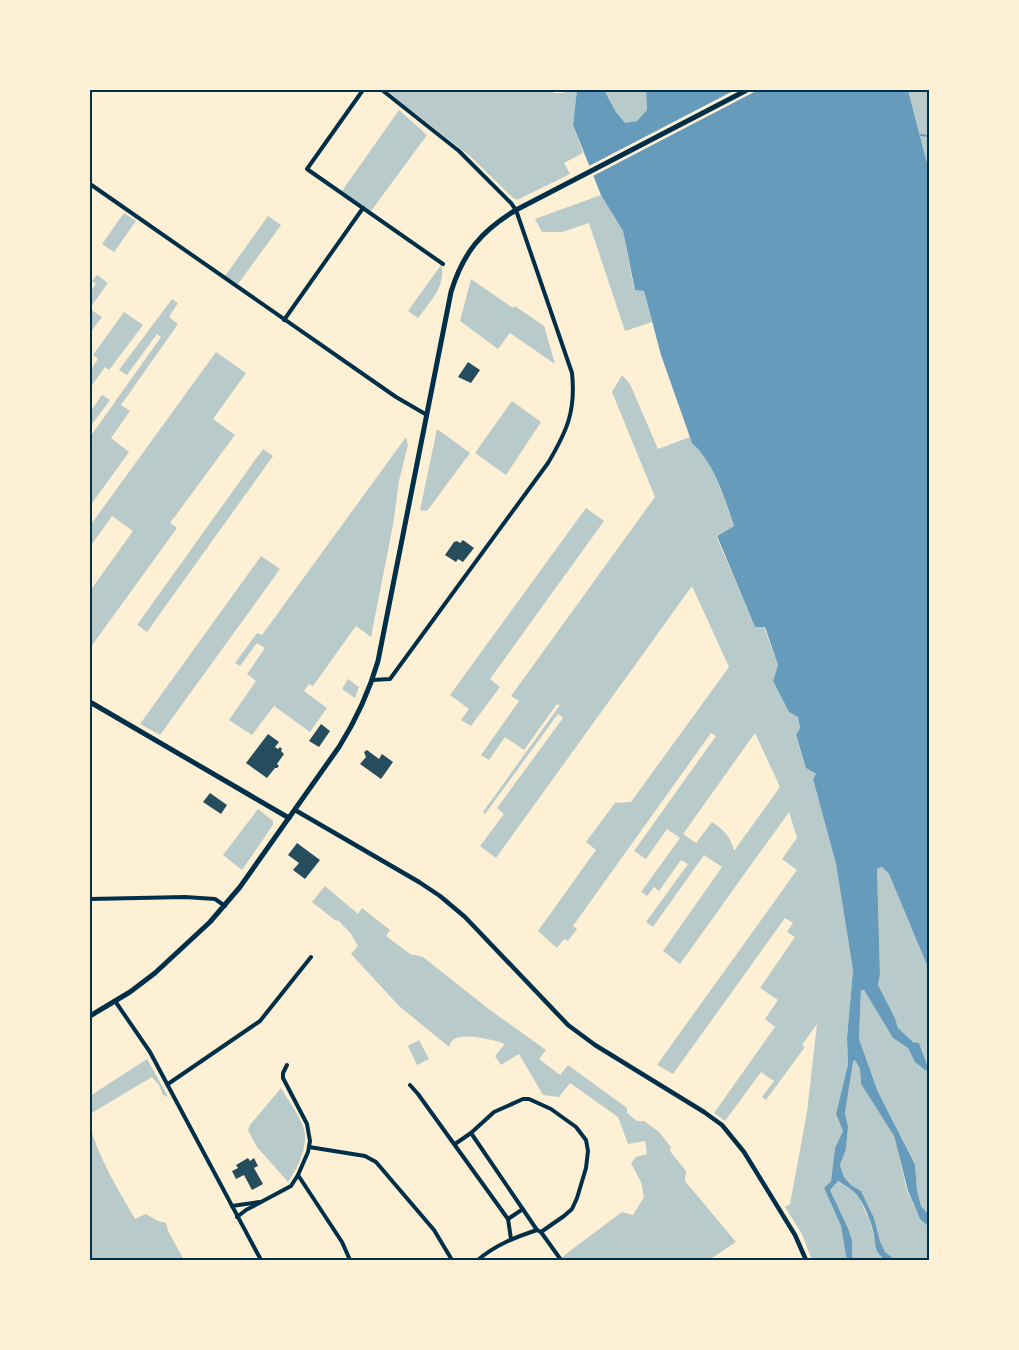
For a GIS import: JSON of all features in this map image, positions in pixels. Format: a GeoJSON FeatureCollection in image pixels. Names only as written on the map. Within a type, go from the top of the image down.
{"type":"FeatureCollection","features":[{"type":"Feature","properties":{"kind":"main road"},"geometry":{"type":"LineString","coordinates":[[90,1016],[116,1001],[168,962],[199,934],[225,906],[295,810],[353,724],[372,680],[384,634],[451,292],[460,266],[468,252],[502,218],[747,90]]}},
{"type":"Feature","properties":{"kind":"main road"},"geometry":{"type":"LineString","coordinates":[[90,702],[289,818]]}},
{"type":"Feature","properties":{"kind":"street"},"geometry":{"type":"LineString","coordinates":[[364,90],[306,169],[443,264]]}},
{"type":"Feature","properties":{"kind":"street"},"geometry":{"type":"LineString","coordinates":[[372,680],[390,679],[548,463],[570,419],[574,393],[572,373],[516,210],[459,151],[382,90]]}},
{"type":"Feature","properties":{"kind":"street"},"geometry":{"type":"LineString","coordinates":[[90,184],[284,320],[396,397],[426,415]]}},
{"type":"Feature","properties":{"kind":"street"},"geometry":{"type":"LineString","coordinates":[[284,320],[363,208]]}},
{"type":"Feature","properties":{"kind":"street"},"geometry":{"type":"LineString","coordinates":[[295,810],[440,896],[466,917],[568,1025],[595,1045],[698,1108],[722,1125],[748,1158],[795,1235],[806,1260]]}},
{"type":"Feature","properties":{"kind":"street"},"geometry":{"type":"LineString","coordinates":[[90,899],[185,897],[215,899],[225,906]]}},
{"type":"Feature","properties":{"kind":"street"},"geometry":{"type":"LineString","coordinates":[[168,1084],[260,1021],[311,957]]}},
{"type":"Feature","properties":{"kind":"street"},"geometry":{"type":"LineString","coordinates":[[116,1001],[150,1052],[168,1084],[261,1260]]}},
{"type":"Feature","properties":{"kind":"street"},"geometry":{"type":"LineString","coordinates":[[238,1217],[291,1186],[298,1175],[309,1147],[308,1124],[283,1078],[282,1073],[287,1065]]}},
{"type":"Feature","properties":{"kind":"street"},"geometry":{"type":"LineString","coordinates":[[410,1085],[508,1219],[511,1239]]}},
{"type":"Feature","properties":{"kind":"street"},"geometry":{"type":"LineString","coordinates":[[455,1144],[471,1133],[494,1112],[523,1099],[529,1099],[551,1109],[569,1122],[586,1140],[588,1151],[586,1168],[572,1209],[539,1231],[511,1239],[494,1248],[478,1260]]}},
{"type":"Feature","properties":{"kind":"street"},"geometry":{"type":"LineString","coordinates":[[471,1133],[523,1209],[561,1260]]}},
{"type":"Feature","properties":{"kind":"street"},"geometry":{"type":"LineString","coordinates":[[309,1147],[365,1156],[376,1162],[434,1230],[452,1260]]}},
{"type":"Feature","properties":{"kind":"street"},"geometry":{"type":"LineString","coordinates":[[298,1175],[342,1242],[350,1260]]}},
{"type":"Feature","properties":{"kind":"street"},"geometry":{"type":"LineString","coordinates":[[232,1206],[261,1202]]}},
{"type":"Feature","properties":{"kind":"street"},"geometry":{"type":"LineString","coordinates":[[508,1219],[523,1209]]}},
{"type":"Feature","properties":{"kind":"shaded area"},"geometry":{"type":"Polygon","coordinates":[[[385,90],[551,90],[554,93],[564,93],[564,90],[577,90],[573,125],[583,153],[564,163],[570,174],[517,200],[470,156],[385,90]]]}},
{"type":"Feature","properties":{"kind":"shaded area"},"geometry":{"type":"Polygon","coordinates":[[[604,90],[646,90],[647,110],[637,121],[625,124],[604,90]]]}},
{"type":"Feature","properties":{"kind":"shaded area"},"geometry":{"type":"Polygon","coordinates":[[[908,90],[929,90],[929,171],[908,90]]]}},
{"type":"Feature","properties":{"kind":"shaded area"},"geometry":{"type":"Polygon","coordinates":[[[399,110],[427,135],[371,211],[342,191],[399,110]]]}},
{"type":"Feature","properties":{"kind":"shaded area"},"geometry":{"type":"Polygon","coordinates":[[[601,195],[623,231],[634,289],[644,291],[652,322],[625,331],[589,223],[562,232],[542,232],[535,219],[601,195]]]}},
{"type":"Feature","properties":{"kind":"shaded area"},"geometry":{"type":"Polygon","coordinates":[[[124,213],[136,221],[114,252],[102,244],[124,213]]]}},
{"type":"Feature","properties":{"kind":"shaded area"},"geometry":{"type":"Polygon","coordinates":[[[268,216],[281,225],[238,284],[225,276],[268,216]]]}},
{"type":"Feature","properties":{"kind":"shaded area"},"geometry":{"type":"Polygon","coordinates":[[[441,265],[442,272],[439,287],[418,318],[408,311],[441,265]]]}},
{"type":"Feature","properties":{"kind":"shaded area"},"geometry":{"type":"Polygon","coordinates":[[[97,275],[108,283],[90,308],[90,292],[96,284],[92,281],[97,275]]]}},
{"type":"Feature","properties":{"kind":"shaded area"},"geometry":{"type":"Polygon","coordinates":[[[471,279],[513,308],[515,306],[544,326],[555,364],[510,333],[498,349],[460,321],[471,279]]]}},
{"type":"Feature","properties":{"kind":"shaded area"},"geometry":{"type":"Polygon","coordinates":[[[172,299],[178,303],[169,317],[178,324],[121,405],[130,411],[111,438],[129,452],[90,506],[90,437],[161,337],[157,334],[127,375],[119,370],[172,299]]]}},
{"type":"Feature","properties":{"kind":"shaded area"},"geometry":{"type":"Polygon","coordinates":[[[90,309],[102,317],[90,333],[90,309]]]}},
{"type":"Feature","properties":{"kind":"shaded area"},"geometry":{"type":"Polygon","coordinates":[[[124,312],[143,325],[109,370],[105,367],[90,388],[90,371],[98,359],[93,355],[124,312]]]}},
{"type":"Feature","properties":{"kind":"shaded area"},"geometry":{"type":"Polygon","coordinates":[[[216,352],[246,373],[213,419],[235,435],[170,523],[177,528],[90,648],[90,591],[133,531],[112,516],[90,547],[90,522],[92,523],[216,352]]]}},
{"type":"Feature","properties":{"kind":"shaded area"},"geometry":{"type":"Polygon","coordinates":[[[622,375],[630,384],[658,449],[690,437],[707,461],[728,507],[734,526],[716,536],[755,627],[764,627],[778,665],[773,681],[789,712],[798,717],[800,728],[796,736],[806,768],[816,774],[813,779],[836,864],[853,970],[847,1038],[848,1064],[836,1114],[843,1131],[835,1148],[831,1181],[824,1188],[841,1226],[848,1260],[812,1260],[802,1234],[785,1207],[790,1204],[807,1112],[817,1024],[802,1045],[805,1047],[766,1100],[762,1097],[774,1081],[761,1072],[725,1121],[714,1113],[775,1027],[765,1019],[778,1000],[760,988],[795,937],[787,932],[793,923],[785,918],[673,1074],[657,1065],[797,870],[782,859],[797,838],[789,812],[680,964],[663,951],[722,867],[704,855],[653,927],[646,922],[688,864],[681,860],[659,891],[654,887],[647,896],[641,892],[680,838],[667,829],[646,859],[634,851],[716,736],[711,733],[573,926],[577,929],[568,941],[564,939],[557,948],[538,931],[596,850],[586,842],[615,803],[631,802],[729,667],[692,586],[496,858],[480,846],[504,814],[497,808],[563,718],[558,714],[485,814],[483,812],[560,705],[557,704],[524,750],[505,737],[489,760],[481,755],[519,701],[511,696],[655,497],[612,392],[622,375]],[[755,733],[683,834],[696,843],[712,822],[726,834],[734,851],[780,787],[755,733]]]}},
{"type":"Feature","properties":{"kind":"shaded area"},"geometry":{"type":"Polygon","coordinates":[[[102,395],[110,400],[90,427],[90,412],[102,395]]]}},
{"type":"Feature","properties":{"kind":"shaded area"},"geometry":{"type":"Polygon","coordinates":[[[512,401],[541,422],[506,475],[475,453],[512,401]]]}},
{"type":"Feature","properties":{"kind":"shaded area"},"geometry":{"type":"Polygon","coordinates":[[[437,429],[470,453],[427,511],[420,510],[437,429]]]}},
{"type":"Feature","properties":{"kind":"shaded area"},"geometry":{"type":"Polygon","coordinates":[[[406,437],[408,445],[399,481],[393,525],[371,637],[356,626],[313,686],[309,684],[304,691],[327,708],[310,732],[274,706],[252,735],[229,720],[256,681],[247,674],[265,648],[257,643],[240,666],[235,663],[257,633],[262,635],[406,437]]]}},
{"type":"Feature","properties":{"kind":"shaded area"},"geometry":{"type":"Polygon","coordinates":[[[263,449],[273,456],[147,632],[137,625],[263,449]]]}},
{"type":"Feature","properties":{"kind":"shaded area"},"geometry":{"type":"Polygon","coordinates":[[[586,508],[604,521],[490,679],[500,687],[471,726],[461,720],[469,709],[450,695],[586,508]]]}},
{"type":"Feature","properties":{"kind":"shaded area"},"geometry":{"type":"Polygon","coordinates":[[[261,556],[280,569],[160,735],[140,724],[261,556]]]}},
{"type":"Feature","properties":{"kind":"shaded area"},"geometry":{"type":"Polygon","coordinates":[[[348,679],[359,687],[355,698],[342,689],[348,679]]]}},
{"type":"Feature","properties":{"kind":"shaded area"},"geometry":{"type":"Polygon","coordinates":[[[258,809],[273,821],[273,825],[242,870],[223,855],[258,809]]]}},
{"type":"Feature","properties":{"kind":"shaded area"},"geometry":{"type":"Polygon","coordinates":[[[882,867],[889,874],[929,970],[929,1067],[919,1043],[913,1042],[898,1028],[878,985],[880,973],[877,869],[882,867]]]}},
{"type":"Feature","properties":{"kind":"shaded area"},"geometry":{"type":"Polygon","coordinates":[[[325,886],[358,914],[362,908],[390,930],[386,936],[410,954],[423,957],[490,1010],[546,1050],[539,1059],[560,1075],[568,1065],[627,1108],[627,1113],[637,1121],[644,1121],[659,1132],[671,1147],[670,1151],[686,1171],[685,1181],[736,1242],[709,1260],[564,1260],[562,1257],[622,1212],[633,1215],[644,1197],[641,1182],[631,1163],[636,1157],[647,1154],[645,1141],[628,1144],[618,1117],[570,1083],[559,1097],[543,1095],[519,1054],[501,1065],[495,1056],[505,1044],[486,1039],[463,1037],[453,1040],[449,1047],[399,1006],[351,954],[358,946],[351,934],[338,920],[336,921],[312,902],[325,886]]]}},
{"type":"Feature","properties":{"kind":"shaded area"},"geometry":{"type":"Polygon","coordinates":[[[861,990],[864,990],[893,1038],[908,1048],[915,1062],[925,1070],[929,1070],[929,1215],[921,1206],[917,1190],[915,1163],[878,1092],[859,1039],[861,990]]]}},
{"type":"Feature","properties":{"kind":"shaded area"},"geometry":{"type":"Polygon","coordinates":[[[419,1040],[429,1059],[417,1065],[408,1046],[419,1040]]]}},
{"type":"Feature","properties":{"kind":"shaded area"},"geometry":{"type":"Polygon","coordinates":[[[147,1059],[168,1097],[163,1095],[159,1085],[152,1077],[90,1114],[90,1096],[147,1059]]]}},
{"type":"Feature","properties":{"kind":"shaded area"},"geometry":{"type":"Polygon","coordinates":[[[855,1060],[860,1069],[861,1084],[894,1136],[907,1191],[920,1219],[929,1227],[929,1260],[895,1260],[885,1253],[874,1218],[861,1191],[851,1185],[844,1177],[840,1165],[846,1149],[848,1127],[845,1113],[853,1062],[855,1060]]]}},
{"type":"Feature","properties":{"kind":"shaded area"},"geometry":{"type":"Polygon","coordinates":[[[281,1088],[298,1116],[305,1133],[302,1155],[296,1170],[288,1182],[257,1147],[248,1130],[250,1125],[281,1088]]]}},
{"type":"Feature","properties":{"kind":"shaded area"},"geometry":{"type":"Polygon","coordinates":[[[90,1126],[104,1162],[135,1219],[146,1214],[166,1223],[168,1231],[184,1260],[90,1260],[90,1126]]]}},
{"type":"Feature","properties":{"kind":"shaded area"},"geometry":{"type":"Polygon","coordinates":[[[837,1181],[855,1192],[859,1198],[869,1219],[875,1248],[886,1260],[854,1260],[852,1256],[852,1240],[848,1228],[830,1190],[837,1181]]]}},
{"type":"Feature","properties":{"kind":"water"},"geometry":{"type":"Polygon","coordinates":[[[577,90],[604,90],[616,112],[625,123],[637,121],[647,110],[646,90],[908,90],[929,171],[929,970],[889,874],[882,867],[877,869],[880,974],[878,985],[898,1028],[913,1042],[919,1043],[929,1070],[925,1070],[915,1062],[908,1048],[893,1038],[864,990],[861,990],[859,1039],[878,1092],[915,1164],[917,1190],[921,1206],[929,1215],[929,1227],[920,1219],[908,1191],[894,1136],[861,1084],[860,1069],[855,1060],[853,1062],[845,1113],[848,1127],[846,1149],[840,1165],[844,1177],[851,1185],[861,1191],[874,1218],[885,1252],[895,1260],[883,1258],[879,1254],[875,1246],[870,1220],[862,1202],[850,1188],[838,1181],[830,1190],[852,1240],[852,1256],[854,1260],[848,1260],[841,1226],[824,1188],[831,1181],[835,1148],[843,1131],[836,1114],[848,1064],[847,1038],[853,970],[836,864],[813,779],[816,774],[806,768],[796,735],[800,728],[798,717],[789,712],[773,681],[778,665],[765,627],[755,627],[717,536],[734,526],[723,493],[706,460],[692,443],[661,355],[644,291],[635,290],[623,231],[601,195],[573,125],[577,90]]]}},
{"type":"Feature","properties":{"kind":"pier"},"geometry":{"type":"Polygon","coordinates":[[[735,90],[758,90],[591,177],[587,167],[735,90]]]}},
{"type":"Feature","properties":{"kind":"building"},"geometry":{"type":"Polygon","coordinates":[[[468,362],[480,370],[471,383],[458,377],[468,362]]]}},
{"type":"Feature","properties":{"kind":"building"},"geometry":{"type":"Polygon","coordinates":[[[463,540],[474,548],[463,562],[458,559],[456,562],[445,555],[454,542],[460,543],[463,540]]]}},
{"type":"Feature","properties":{"kind":"building"},"geometry":{"type":"Polygon","coordinates":[[[321,724],[330,731],[319,747],[309,741],[321,724]]]}},
{"type":"Feature","properties":{"kind":"building"},"geometry":{"type":"Polygon","coordinates":[[[268,734],[279,742],[275,747],[278,749],[280,747],[284,754],[277,764],[279,766],[267,778],[246,763],[268,734]]]}},
{"type":"Feature","properties":{"kind":"building"},"geometry":{"type":"Polygon","coordinates":[[[367,750],[379,759],[382,754],[393,762],[381,779],[360,764],[366,757],[364,752],[367,750]]]}},
{"type":"Feature","properties":{"kind":"building"},"geometry":{"type":"Polygon","coordinates":[[[210,793],[227,805],[221,814],[203,802],[210,793]]]}},
{"type":"Feature","properties":{"kind":"building"},"geometry":{"type":"Polygon","coordinates":[[[297,843],[320,860],[305,879],[293,870],[299,863],[288,855],[297,843]]]}},
{"type":"Feature","properties":{"kind":"building"},"geometry":{"type":"Polygon","coordinates":[[[248,1158],[250,1161],[254,1158],[258,1166],[254,1168],[263,1184],[252,1190],[244,1175],[236,1179],[232,1171],[238,1168],[236,1165],[248,1158]]]}},
{"type":"Feature","properties":{"kind":"waterway"},"geometry":{"type":"LineString","coordinates":[[921,135],[929,136]]}}]}
